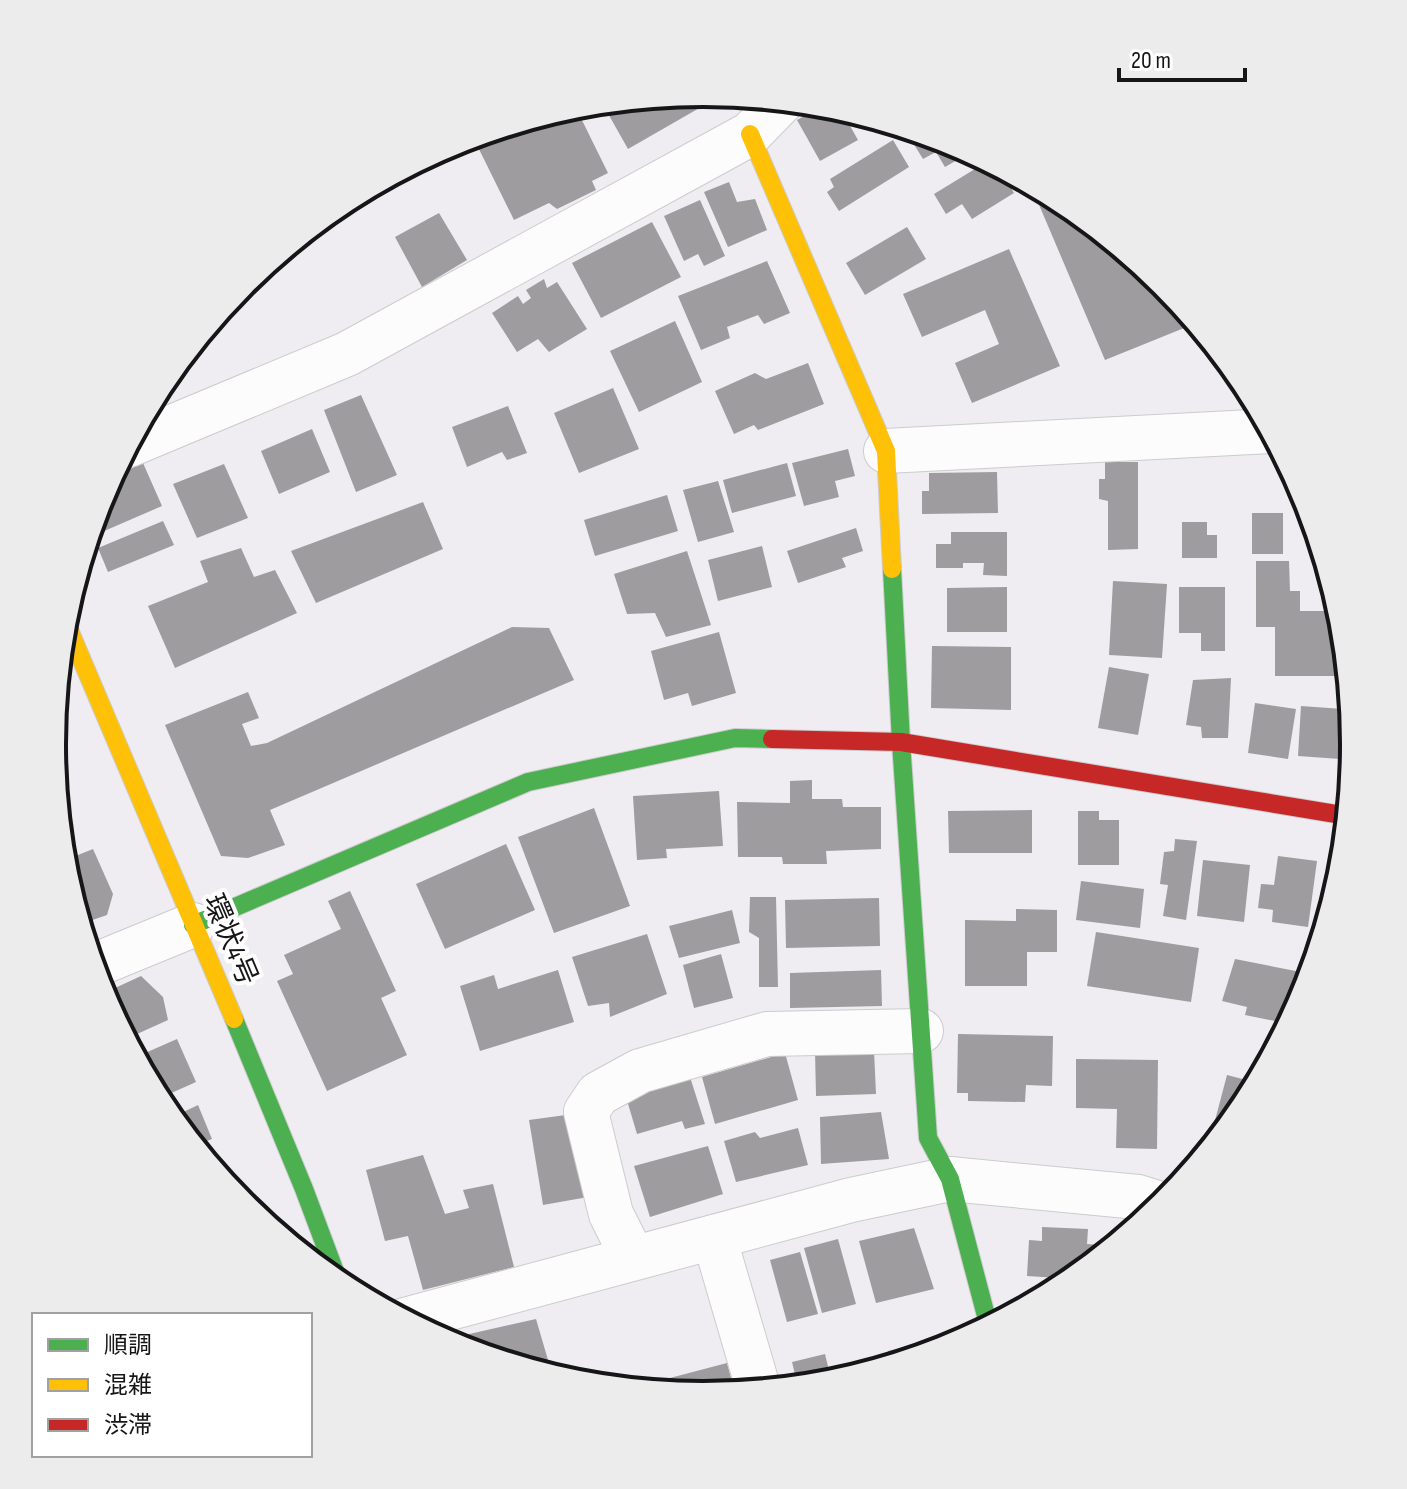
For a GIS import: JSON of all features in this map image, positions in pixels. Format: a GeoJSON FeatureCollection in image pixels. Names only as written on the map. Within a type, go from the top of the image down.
{"type":"FeatureCollection","features":[{"type":"Feature","properties":{"kind":"street"},"geometry":{"type":"LineString","coordinates":[[145,438],[347,354],[750,134],[773,111]]}},
{"type":"Feature","properties":{"kind":"street"},"geometry":{"type":"LineString","coordinates":[[750,134],[886,451],[901,742],[928,1138],[950,1179],[986,1316]]}},
{"type":"Feature","properties":{"kind":"street"},"geometry":{"type":"LineString","coordinates":[[886,451],[1259,432]]}},
{"type":"Feature","properties":{"kind":"street","name":"環状4号"},"geometry":{"type":"LineString","coordinates":[[74,642],[304,1189],[331,1262]]}},
{"type":"Feature","properties":{"kind":"street"},"geometry":{"type":"LineString","coordinates":[[105,961],[528,782],[735,738],[901,742],[1337,814]]}},
{"type":"Feature","properties":{"kind":"street"},"geometry":{"type":"LineString","coordinates":[[633,1258],[611,1214],[586,1112],[598,1094],[640,1071],[767,1034],[921,1031]]}},
{"type":"Feature","properties":{"kind":"street"},"geometry":{"type":"LineString","coordinates":[[421,1316],[851,1200],[950,1179],[1149,1200]]}},
{"type":"Feature","properties":{"kind":"street"},"geometry":{"type":"LineString","coordinates":[[714,1237],[756,1380]]}},
{"type":"Feature","properties":{"kind":"building"},"geometry":{"type":"Polygon","coordinates":[[[701,107],[628,149],[608,114],[701,107]]]}},
{"type":"Feature","properties":{"kind":"building"},"geometry":{"type":"Polygon","coordinates":[[[806,115],[849,124],[858,140],[820,161],[797,120],[806,115]]]}},
{"type":"Feature","properties":{"kind":"building"},"geometry":{"type":"Polygon","coordinates":[[[581,119],[608,173],[592,181],[596,190],[557,209],[549,203],[514,220],[479,149],[581,119]]]}},
{"type":"Feature","properties":{"kind":"building"},"geometry":{"type":"Polygon","coordinates":[[[893,140],[909,167],[839,211],[827,192],[834,187],[830,179],[893,140]]]}},
{"type":"Feature","properties":{"kind":"building"},"geometry":{"type":"Polygon","coordinates":[[[913,143],[947,156],[957,160],[945,167],[936,152],[923,159],[913,143]]]}},
{"type":"Feature","properties":{"kind":"building"},"geometry":{"type":"Polygon","coordinates":[[[975,169],[1009,186],[1014,193],[972,219],[962,204],[946,214],[934,194],[975,169]]]}},
{"type":"Feature","properties":{"kind":"building"},"geometry":{"type":"Polygon","coordinates":[[[729,182],[737,202],[755,199],[767,230],[728,247],[704,192],[729,182]]]}},
{"type":"Feature","properties":{"kind":"building"},"geometry":{"type":"Polygon","coordinates":[[[700,200],[725,256],[704,266],[698,254],[684,261],[664,216],[700,200]]]}},
{"type":"Feature","properties":{"kind":"building"},"geometry":{"type":"Polygon","coordinates":[[[1038,202],[1124,265],[1186,327],[1105,360],[1038,202]]]}},
{"type":"Feature","properties":{"kind":"building"},"geometry":{"type":"Polygon","coordinates":[[[439,213],[467,260],[422,287],[395,237],[439,213]]]}},
{"type":"Feature","properties":{"kind":"building"},"geometry":{"type":"Polygon","coordinates":[[[652,222],[681,277],[601,318],[572,263],[652,222]]]}},
{"type":"Feature","properties":{"kind":"building"},"geometry":{"type":"Polygon","coordinates":[[[907,227],[926,259],[865,295],[846,263],[907,227]]]}},
{"type":"Feature","properties":{"kind":"building"},"geometry":{"type":"Polygon","coordinates":[[[1009,249],[1060,366],[972,403],[955,363],[999,344],[985,310],[922,337],[903,294],[1009,249]]]}},
{"type":"Feature","properties":{"kind":"building"},"geometry":{"type":"Polygon","coordinates":[[[767,261],[790,313],[764,324],[758,315],[727,327],[730,338],[701,350],[678,296],[767,261]]]}},
{"type":"Feature","properties":{"kind":"building"},"geometry":{"type":"Polygon","coordinates":[[[544,279],[547,288],[557,282],[587,329],[549,352],[538,339],[517,352],[492,313],[518,296],[523,304],[531,298],[526,290],[544,279]]]}},
{"type":"Feature","properties":{"kind":"building"},"geometry":{"type":"Polygon","coordinates":[[[675,321],[702,382],[639,412],[610,351],[675,321]]]}},
{"type":"Feature","properties":{"kind":"building"},"geometry":{"type":"Polygon","coordinates":[[[808,363],[824,404],[758,430],[754,425],[734,434],[715,391],[755,373],[766,379],[808,363]]]}},
{"type":"Feature","properties":{"kind":"building"},"geometry":{"type":"Polygon","coordinates":[[[613,388],[639,449],[579,473],[554,413],[613,388]]]}},
{"type":"Feature","properties":{"kind":"building"},"geometry":{"type":"Polygon","coordinates":[[[361,395],[397,475],[356,492],[324,410],[361,395]]]}},
{"type":"Feature","properties":{"kind":"building"},"geometry":{"type":"Polygon","coordinates":[[[508,406],[527,453],[507,460],[502,452],[467,467],[452,427],[508,406]]]}},
{"type":"Feature","properties":{"kind":"building"},"geometry":{"type":"Polygon","coordinates":[[[312,429],[330,472],[279,494],[261,451],[312,429]]]}},
{"type":"Feature","properties":{"kind":"building"},"geometry":{"type":"Polygon","coordinates":[[[848,449],[855,476],[835,481],[839,497],[804,506],[792,463],[848,449]]]}},
{"type":"Feature","properties":{"kind":"building"},"geometry":{"type":"Polygon","coordinates":[[[1105,462],[1138,462],[1138,549],[1108,550],[1108,501],[1099,499],[1099,479],[1105,479],[1105,462]]]}},
{"type":"Feature","properties":{"kind":"building"},"geometry":{"type":"Polygon","coordinates":[[[143,463],[162,506],[103,531],[115,501],[129,470],[143,463]]]}},
{"type":"Feature","properties":{"kind":"building"},"geometry":{"type":"Polygon","coordinates":[[[787,463],[796,496],[732,513],[723,480],[787,463]]]}},
{"type":"Feature","properties":{"kind":"building"},"geometry":{"type":"Polygon","coordinates":[[[224,464],[248,518],[197,538],[173,484],[224,464]]]}},
{"type":"Feature","properties":{"kind":"building"},"geometry":{"type":"Polygon","coordinates":[[[997,472],[998,513],[922,514],[922,491],[929,491],[929,473],[997,472]]]}},
{"type":"Feature","properties":{"kind":"building"},"geometry":{"type":"Polygon","coordinates":[[[718,481],[734,532],[698,542],[683,490],[718,481]]]}},
{"type":"Feature","properties":{"kind":"building"},"geometry":{"type":"Polygon","coordinates":[[[667,495],[678,531],[595,556],[584,520],[667,495]]]}},
{"type":"Feature","properties":{"kind":"building"},"geometry":{"type":"Polygon","coordinates":[[[423,502],[443,549],[316,603],[291,551],[423,502]]]}},
{"type":"Feature","properties":{"kind":"building"},"geometry":{"type":"Polygon","coordinates":[[[1252,513],[1283,513],[1283,554],[1252,554],[1252,513]]]}},
{"type":"Feature","properties":{"kind":"building"},"geometry":{"type":"Polygon","coordinates":[[[163,521],[174,545],[108,572],[98,548],[163,521]]]}},
{"type":"Feature","properties":{"kind":"building"},"geometry":{"type":"Polygon","coordinates":[[[1182,522],[1207,522],[1207,535],[1217,535],[1217,558],[1182,558],[1182,522]]]}},
{"type":"Feature","properties":{"kind":"building"},"geometry":{"type":"Polygon","coordinates":[[[856,528],[863,551],[842,558],[846,567],[798,583],[787,551],[856,528]]]}},
{"type":"Feature","properties":{"kind":"building"},"geometry":{"type":"Polygon","coordinates":[[[951,532],[1007,532],[1007,576],[983,575],[984,563],[963,563],[963,568],[936,568],[936,544],[951,544],[951,532]]]}},
{"type":"Feature","properties":{"kind":"building"},"geometry":{"type":"Polygon","coordinates":[[[762,546],[772,587],[718,601],[708,560],[762,546]]]}},
{"type":"Feature","properties":{"kind":"building"},"geometry":{"type":"Polygon","coordinates":[[[241,548],[254,577],[275,570],[297,613],[175,668],[148,606],[208,582],[200,561],[241,548]]]}},
{"type":"Feature","properties":{"kind":"building"},"geometry":{"type":"Polygon","coordinates":[[[687,551],[711,625],[666,637],[655,613],[627,614],[614,574],[687,551]]]}},
{"type":"Feature","properties":{"kind":"building"},"geometry":{"type":"Polygon","coordinates":[[[1256,561],[1289,561],[1290,591],[1300,591],[1300,611],[1327,611],[1337,676],[1275,676],[1275,627],[1256,627],[1256,561]]]}},
{"type":"Feature","properties":{"kind":"building"},"geometry":{"type":"Polygon","coordinates":[[[1113,581],[1167,584],[1162,658],[1109,655],[1113,581]]]}},
{"type":"Feature","properties":{"kind":"building"},"geometry":{"type":"Polygon","coordinates":[[[1007,587],[1007,632],[947,632],[947,588],[1007,587]]]}},
{"type":"Feature","properties":{"kind":"building"},"geometry":{"type":"Polygon","coordinates":[[[1179,587],[1225,587],[1225,651],[1201,651],[1201,633],[1179,633],[1179,587]]]}},
{"type":"Feature","properties":{"kind":"building"},"geometry":{"type":"Polygon","coordinates":[[[512,627],[549,628],[574,680],[270,810],[285,845],[248,858],[221,856],[165,725],[248,692],[259,718],[242,724],[251,746],[267,743],[512,627]]]}},
{"type":"Feature","properties":{"kind":"building"},"geometry":{"type":"Polygon","coordinates":[[[719,632],[736,693],[692,706],[688,693],[664,700],[651,651],[719,632]]]}},
{"type":"Feature","properties":{"kind":"building"},"geometry":{"type":"Polygon","coordinates":[[[932,646],[1011,647],[1011,710],[931,708],[932,646]]]}},
{"type":"Feature","properties":{"kind":"building"},"geometry":{"type":"Polygon","coordinates":[[[1109,667],[1149,674],[1138,735],[1098,728],[1109,667]]]}},
{"type":"Feature","properties":{"kind":"building"},"geometry":{"type":"Polygon","coordinates":[[[1231,678],[1228,738],[1202,738],[1201,727],[1186,725],[1193,680],[1231,678]]]}},
{"type":"Feature","properties":{"kind":"building"},"geometry":{"type":"Polygon","coordinates":[[[1255,703],[1296,709],[1288,759],[1248,753],[1255,703]]]}},
{"type":"Feature","properties":{"kind":"building"},"geometry":{"type":"Polygon","coordinates":[[[1301,706],[1340,709],[1340,759],[1298,756],[1301,706]]]}},
{"type":"Feature","properties":{"kind":"building"},"geometry":{"type":"Polygon","coordinates":[[[812,780],[812,799],[842,799],[843,807],[881,807],[881,849],[826,851],[827,864],[783,864],[782,857],[738,857],[737,802],[790,803],[790,781],[812,780]]]}},
{"type":"Feature","properties":{"kind":"building"},"geometry":{"type":"Polygon","coordinates":[[[719,791],[723,846],[666,849],[667,858],[637,860],[633,796],[719,791]]]}},
{"type":"Feature","properties":{"kind":"building"},"geometry":{"type":"Polygon","coordinates":[[[594,808],[630,906],[554,933],[518,837],[594,808]]]}},
{"type":"Feature","properties":{"kind":"building"},"geometry":{"type":"Polygon","coordinates":[[[1032,810],[1032,853],[949,853],[948,811],[1032,810]]]}},
{"type":"Feature","properties":{"kind":"building"},"geometry":{"type":"Polygon","coordinates":[[[1078,811],[1099,811],[1099,820],[1119,820],[1119,865],[1078,865],[1078,811]]]}},
{"type":"Feature","properties":{"kind":"building"},"geometry":{"type":"Polygon","coordinates":[[[1175,839],[1197,841],[1186,920],[1163,916],[1168,885],[1160,884],[1164,852],[1174,851],[1175,839]]]}},
{"type":"Feature","properties":{"kind":"building"},"geometry":{"type":"Polygon","coordinates":[[[506,844],[535,910],[445,949],[416,884],[506,844]]]}},
{"type":"Feature","properties":{"kind":"building"},"geometry":{"type":"Polygon","coordinates":[[[93,849],[113,894],[107,915],[91,920],[76,856],[93,849]]]}},
{"type":"Feature","properties":{"kind":"building"},"geometry":{"type":"Polygon","coordinates":[[[1278,856],[1317,861],[1308,927],[1272,922],[1273,910],[1258,908],[1261,884],[1274,885],[1278,856]]]}},
{"type":"Feature","properties":{"kind":"building"},"geometry":{"type":"Polygon","coordinates":[[[1203,860],[1250,865],[1244,922],[1197,916],[1203,860]]]}},
{"type":"Feature","properties":{"kind":"building"},"geometry":{"type":"Polygon","coordinates":[[[1081,881],[1144,889],[1140,928],[1076,920],[1081,881]]]}},
{"type":"Feature","properties":{"kind":"building"},"geometry":{"type":"Polygon","coordinates":[[[350,891],[396,991],[381,998],[407,1055],[327,1091],[277,981],[293,974],[284,955],[341,929],[328,901],[350,891]]]}},
{"type":"Feature","properties":{"kind":"building"},"geometry":{"type":"Polygon","coordinates":[[[750,897],[776,897],[778,987],[759,987],[759,938],[749,932],[750,897]]]}},
{"type":"Feature","properties":{"kind":"building"},"geometry":{"type":"Polygon","coordinates":[[[879,898],[880,946],[786,948],[785,900],[879,898]]]}},
{"type":"Feature","properties":{"kind":"building"},"geometry":{"type":"Polygon","coordinates":[[[1016,909],[1057,910],[1057,952],[1027,952],[1027,986],[965,986],[965,920],[1016,921],[1016,909]]]}},
{"type":"Feature","properties":{"kind":"building"},"geometry":{"type":"Polygon","coordinates":[[[732,910],[740,943],[679,958],[669,926],[732,910]]]}},
{"type":"Feature","properties":{"kind":"building"},"geometry":{"type":"Polygon","coordinates":[[[1096,932],[1199,948],[1191,1002],[1087,986],[1096,932]]]}},
{"type":"Feature","properties":{"kind":"building"},"geometry":{"type":"Polygon","coordinates":[[[647,934],[667,994],[610,1017],[609,1003],[588,1006],[572,957],[647,934]]]}},
{"type":"Feature","properties":{"kind":"building"},"geometry":{"type":"Polygon","coordinates":[[[721,954],[733,998],[694,1008],[683,965],[721,954]]]}},
{"type":"Feature","properties":{"kind":"building"},"geometry":{"type":"Polygon","coordinates":[[[1235,959],[1298,972],[1277,1022],[1245,1015],[1247,1007],[1222,1001],[1235,959]]]}},
{"type":"Feature","properties":{"kind":"building"},"geometry":{"type":"Polygon","coordinates":[[[558,970],[574,1022],[480,1051],[460,986],[494,975],[498,989],[558,970]]]}},
{"type":"Feature","properties":{"kind":"building"},"geometry":{"type":"Polygon","coordinates":[[[881,970],[882,1006],[790,1008],[790,973],[881,970]]]}},
{"type":"Feature","properties":{"kind":"building"},"geometry":{"type":"Polygon","coordinates":[[[141,976],[163,997],[168,1020],[136,1034],[115,988],[141,976]]]}},
{"type":"Feature","properties":{"kind":"building"},"geometry":{"type":"Polygon","coordinates":[[[958,1034],[1053,1036],[1052,1086],[1026,1085],[1025,1102],[968,1101],[968,1093],[957,1093],[958,1034]]]}},
{"type":"Feature","properties":{"kind":"building"},"geometry":{"type":"Polygon","coordinates":[[[177,1039],[196,1082],[170,1094],[146,1053],[177,1039]]]}},
{"type":"Feature","properties":{"kind":"building"},"geometry":{"type":"Polygon","coordinates":[[[874,1050],[876,1094],[816,1096],[815,1051],[874,1050]]]}},
{"type":"Feature","properties":{"kind":"building"},"geometry":{"type":"Polygon","coordinates":[[[785,1053],[798,1100],[715,1124],[702,1077],[785,1053]]]}},
{"type":"Feature","properties":{"kind":"building"},"geometry":{"type":"Polygon","coordinates":[[[1076,1059],[1158,1060],[1157,1149],[1116,1148],[1117,1109],[1076,1108],[1076,1059]]]}},
{"type":"Feature","properties":{"kind":"building"},"geometry":{"type":"Polygon","coordinates":[[[1227,1075],[1246,1080],[1234,1099],[1213,1127],[1227,1075]]]}},
{"type":"Feature","properties":{"kind":"building"},"geometry":{"type":"Polygon","coordinates":[[[690,1077],[705,1124],[685,1129],[682,1121],[637,1134],[626,1097],[690,1077]]]}},
{"type":"Feature","properties":{"kind":"building"},"geometry":{"type":"Polygon","coordinates":[[[198,1105],[212,1139],[205,1142],[183,1112],[198,1105]]]}},
{"type":"Feature","properties":{"kind":"building"},"geometry":{"type":"Polygon","coordinates":[[[881,1112],[889,1159],[821,1164],[820,1117],[881,1112]]]}},
{"type":"Feature","properties":{"kind":"building"},"geometry":{"type":"Polygon","coordinates":[[[573,1114],[588,1197],[543,1205],[529,1120],[573,1114]]]}},
{"type":"Feature","properties":{"kind":"building"},"geometry":{"type":"Polygon","coordinates":[[[798,1128],[808,1165],[736,1182],[724,1141],[755,1132],[760,1138],[798,1128]]]}},
{"type":"Feature","properties":{"kind":"building"},"geometry":{"type":"Polygon","coordinates":[[[708,1146],[723,1194],[650,1217],[634,1166],[708,1146]]]}},
{"type":"Feature","properties":{"kind":"building"},"geometry":{"type":"Polygon","coordinates":[[[423,1155],[445,1214],[469,1208],[463,1190],[493,1184],[514,1267],[423,1290],[408,1236],[385,1241],[366,1170],[423,1155]]]}},
{"type":"Feature","properties":{"kind":"building"},"geometry":{"type":"Polygon","coordinates":[[[1042,1227],[1088,1229],[1087,1244],[1098,1245],[1054,1278],[1027,1276],[1029,1240],[1042,1241],[1042,1227]]]}},
{"type":"Feature","properties":{"kind":"building"},"geometry":{"type":"Polygon","coordinates":[[[914,1228],[934,1289],[876,1303],[859,1241],[914,1228]]]}},
{"type":"Feature","properties":{"kind":"building"},"geometry":{"type":"Polygon","coordinates":[[[838,1239],[856,1304],[822,1313],[804,1248],[838,1239]]]}},
{"type":"Feature","properties":{"kind":"building"},"geometry":{"type":"Polygon","coordinates":[[[800,1252],[818,1314],[787,1322],[770,1260],[800,1252]]]}},
{"type":"Feature","properties":{"kind":"building"},"geometry":{"type":"Polygon","coordinates":[[[536,1319],[549,1362],[499,1348],[465,1335],[536,1319]]]}},
{"type":"Feature","properties":{"kind":"building"},"geometry":{"type":"Polygon","coordinates":[[[925,1341],[889,1354],[888,1351],[925,1341]]]}},
{"type":"Feature","properties":{"kind":"building"},"geometry":{"type":"Polygon","coordinates":[[[825,1354],[829,1370],[795,1376],[792,1362],[825,1354]]]}},
{"type":"Feature","properties":{"kind":"building"},"geometry":{"type":"Polygon","coordinates":[[[727,1363],[732,1381],[704,1382],[659,1381],[727,1363]]]}},
{"type":"Feature","properties":{"kind":"traffic: fast"},"geometry":{"type":"LineString","coordinates":[[892,569],[928,1138],[950,1179],[986,1316]]}},
{"type":"Feature","properties":{"kind":"traffic: fast"},"geometry":{"type":"LineString","coordinates":[[193,925],[528,782],[735,738],[772,739]]}},
{"type":"Feature","properties":{"kind":"traffic: fast"},"geometry":{"type":"LineString","coordinates":[[234,1019],[331,1262]]}},
{"type":"Feature","properties":{"kind":"traffic: slow"},"geometry":{"type":"LineString","coordinates":[[750,134],[886,451],[892,569]]}},
{"type":"Feature","properties":{"kind":"traffic: slow"},"geometry":{"type":"LineString","coordinates":[[74,642],[234,1019]]}},
{"type":"Feature","properties":{"kind":"traffic: jam"},"geometry":{"type":"LineString","coordinates":[[772,739],[901,742],[1337,814]]}}]}
